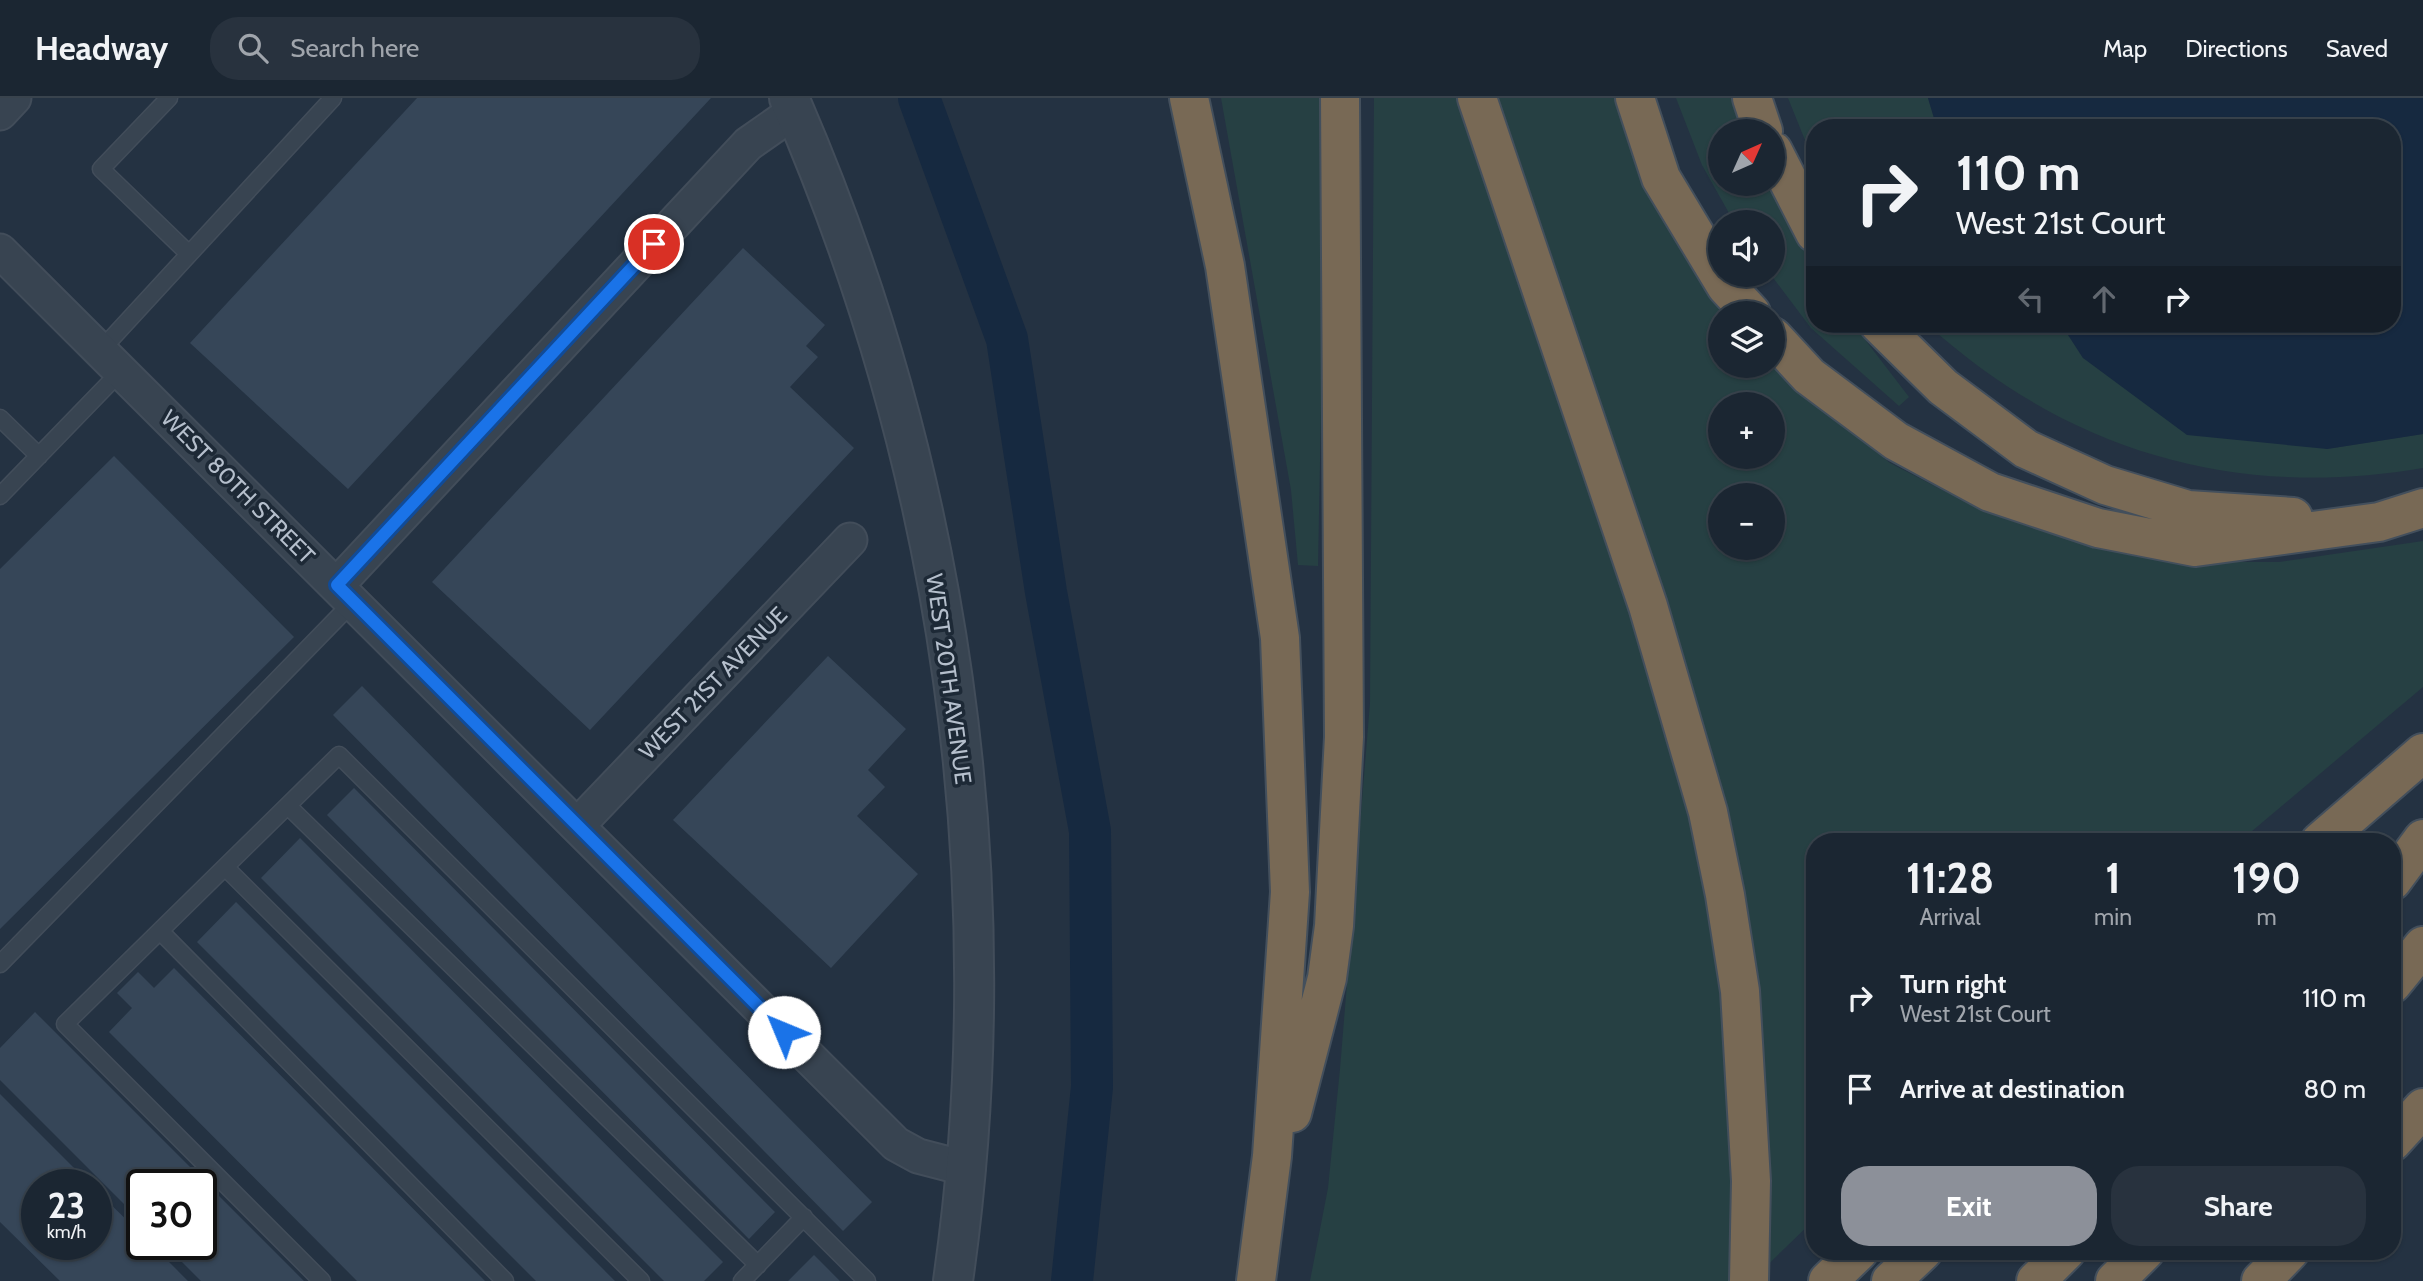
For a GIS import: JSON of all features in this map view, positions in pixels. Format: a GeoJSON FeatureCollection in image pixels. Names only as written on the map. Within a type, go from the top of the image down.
{"type":"FeatureCollection","features":[{"type":"Feature","properties":{"kind":"highway"},"geometry":{"type":"LineString","coordinates":[[1189,98],[1225,266],[1280,638],[1290,892],[1266,1215],[1256,1281]]}},
{"type":"Feature","properties":{"kind":"highway"},"geometry":{"type":"LineString","coordinates":[[1266,1215],[1327,978],[1334,926],[1344,723],[1340,98]]}},
{"type":"Feature","properties":{"kind":"highway"},"geometry":{"type":"LineString","coordinates":[[1477,98],[1648,606],[1708,812],[1725,895],[1740,991],[1751,1181],[1749,1281]]}},
{"type":"Feature","properties":{"kind":"highway"},"geometry":{"type":"LineString","coordinates":[[1635,98],[1661,178],[1726,286],[1740,301]]}},
{"type":"Feature","properties":{"kind":"highway"},"geometry":{"type":"LineString","coordinates":[[1752,98],[1757,119]]}},
{"type":"Feature","properties":{"kind":"highway"},"geometry":{"type":"LineString","coordinates":[[1785,174],[1806,215]]}},
{"type":"Feature","properties":{"kind":"highway"},"geometry":{"type":"LineString","coordinates":[[1888,333],[1942,387],[2026,449],[2105,485],[2188,510],[2379,522]]}},
{"type":"Feature","properties":{"kind":"highway"},"geometry":{"type":"LineString","coordinates":[[1785,350],[1809,376],[1896,441],[1990,492],[2098,528],[2195,547],[2379,522],[2423,508]]}},
{"type":"Feature","properties":{"kind":"highway"},"geometry":{"type":"LineString","coordinates":[[2330,833],[2423,753]]}},
{"type":"Feature","properties":{"kind":"highway"},"geometry":{"type":"LineString","coordinates":[[2399,833],[2423,812]]}},
{"type":"Feature","properties":{"kind":"highway"},"geometry":{"type":"LineString","coordinates":[[2401,869],[2423,839]]}},
{"type":"Feature","properties":{"kind":"highway"},"geometry":{"type":"LineString","coordinates":[[2401,973],[2423,946]]}},
{"type":"Feature","properties":{"kind":"highway"},"geometry":{"type":"LineString","coordinates":[[2401,1132],[2423,1108]]}},
{"type":"Feature","properties":{"kind":"highway"},"geometry":{"type":"LineString","coordinates":[[1828,1281],[1850,1260]]}},
{"type":"Feature","properties":{"kind":"highway"},"geometry":{"type":"LineString","coordinates":[[1891,1281],[1913,1260]]}},
{"type":"Feature","properties":{"kind":"highway"},"geometry":{"type":"LineString","coordinates":[[2036,1281],[2057,1260]]}},
{"type":"Feature","properties":{"kind":"highway"},"geometry":{"type":"LineString","coordinates":[[2115,1281],[2136,1260]]}},
{"type":"Feature","properties":{"kind":"highway"},"geometry":{"type":"LineString","coordinates":[[2261,1281],[2281,1260]]}},
{"type":"Feature","properties":{"kind":"street"},"geometry":{"type":"LineString","coordinates":[[0,113],[14,98]]}},
{"type":"Feature","properties":{"kind":"street"},"geometry":{"type":"LineString","coordinates":[[345,594],[748,144],[792,104]]}},
{"type":"Feature","properties":{"kind":"street","name":"WEST 20TH AVENUE"},"geometry":{"type":"LineString","coordinates":[[792,104],[854,262],[892,383],[929,545],[946,635],[962,754],[971,881],[974,1009],[968,1169],[953,1281]]}},
{"type":"Feature","properties":{"kind":"street","name":"WEST 80TH STREET"},"geometry":{"type":"LineString","coordinates":[[0,251],[896,1144],[918,1156],[968,1169]]}},
{"type":"Feature","properties":{"kind":"street","name":"WEST 21ST AVENUE"},"geometry":{"type":"LineString","coordinates":[[577,826],[850,540]]}},
{"type":"Feature","properties":{"kind":"lane"},"geometry":{"type":"LineString","coordinates":[[169,98],[101,169],[189,254]]}},
{"type":"Feature","properties":{"kind":"lane"},"geometry":{"type":"LineString","coordinates":[[0,496],[39,456],[189,254],[333,98]]}},
{"type":"Feature","properties":{"kind":"lane"},"geometry":{"type":"LineString","coordinates":[[0,418],[39,456]]}},
{"type":"Feature","properties":{"kind":"lane"},"geometry":{"type":"LineString","coordinates":[[0,964],[345,594]]}},
{"type":"Feature","properties":{"kind":"lane"},"geometry":{"type":"LineString","coordinates":[[322,1281],[65,1024],[339,755],[867,1281]]}},
{"type":"Feature","properties":{"kind":"lane"},"geometry":{"type":"LineString","coordinates":[[288,806],[758,1265]]}},
{"type":"Feature","properties":{"kind":"lane"},"geometry":{"type":"LineString","coordinates":[[225,867],[641,1281]]}},
{"type":"Feature","properties":{"kind":"lane"},"geometry":{"type":"LineString","coordinates":[[160,931],[505,1281]]}},
{"type":"Feature","properties":{"kind":"lane"},"geometry":{"type":"LineString","coordinates":[[742,1281],[804,1217]]}},
{"type":"Feature","properties":{"kind":"green space"},"geometry":{"type":"Polygon","coordinates":[[[1221,98],[1327,98],[1318,566],[1298,565],[1291,490],[1221,98]]]}},
{"type":"Feature","properties":{"kind":"green space"},"geometry":{"type":"Polygon","coordinates":[[[1374,98],[1617,98],[1708,273],[1708,287],[1715,287],[1723,301],[1708,301],[1708,378],[1785,378],[1785,373],[1803,392],[1890,463],[1985,512],[2086,545],[2200,562],[2279,562],[2423,541],[2423,687],[2250,833],[1806,833],[1806,1228],[1751,1281],[1310,1281],[1328,1188],[1370,703],[1374,98]]]}},
{"type":"Feature","properties":{"kind":"green space"},"geometry":{"type":"Polygon","coordinates":[[[1676,98],[1743,98],[1749,119],[1708,119],[1708,176],[1676,98]]]}},
{"type":"Feature","properties":{"kind":"green space"},"geometry":{"type":"Polygon","coordinates":[[[1788,98],[1928,98],[1934,119],[1806,119],[1806,143],[1788,98]]]}},
{"type":"Feature","properties":{"kind":"green space"},"geometry":{"type":"Polygon","coordinates":[[[1719,196],[1778,196],[1785,210],[1727,210],[1719,196]]]}},
{"type":"Feature","properties":{"kind":"green space"},"geometry":{"type":"Polygon","coordinates":[[[1785,211],[1806,249],[1806,321],[1780,287],[1785,287],[1785,211]]]}},
{"type":"Feature","properties":{"kind":"green space"},"geometry":{"type":"Polygon","coordinates":[[[1817,333],[1860,333],[1909,397],[1899,406],[1817,333]]]}},
{"type":"Feature","properties":{"kind":"green space"},"geometry":{"type":"Polygon","coordinates":[[[1938,333],[2067,333],[2083,358],[2327,449],[2423,434],[2423,468],[2354,476],[2286,477],[2221,470],[2158,456],[2097,434],[2038,405],[1981,368],[1938,333]]]}},
{"type":"Feature","properties":{"kind":"water"},"geometry":{"type":"Polygon","coordinates":[[[1928,98],[2423,98],[2423,434],[2327,449],[2187,435],[2083,358],[2067,333],[2401,333],[2401,119],[1934,119],[1928,98]]]}},
{"type":"Feature","properties":{"kind":"building"},"geometry":{"type":"Polygon","coordinates":[[[417,98],[711,98],[348,489],[190,343],[417,98]]]}},
{"type":"Feature","properties":{"kind":"building"},"geometry":{"type":"Polygon","coordinates":[[[743,248],[825,325],[806,346],[818,357],[790,387],[854,448],[590,730],[432,582],[743,248]]]}},
{"type":"Feature","properties":{"kind":"building"},"geometry":{"type":"Polygon","coordinates":[[[114,456],[294,637],[0,929],[0,569],[114,456]]]}},
{"type":"Feature","properties":{"kind":"building"},"geometry":{"type":"Polygon","coordinates":[[[828,656],[906,729],[868,770],[885,787],[857,816],[918,874],[831,968],[673,820],[828,656]]]}},
{"type":"Feature","properties":{"kind":"building"},"geometry":{"type":"Polygon","coordinates":[[[362,686],[872,1202],[843,1231],[333,715],[362,686]]]}},
{"type":"Feature","properties":{"kind":"building"},"geometry":{"type":"Polygon","coordinates":[[[354,788],[775,1212],[749,1239],[327,815],[354,788]]]}},
{"type":"Feature","properties":{"kind":"building"},"geometry":{"type":"Polygon","coordinates":[[[300,838],[723,1262],[704,1281],[664,1281],[261,878],[300,838]]]}},
{"type":"Feature","properties":{"kind":"building"},"geometry":{"type":"Polygon","coordinates":[[[236,902],[615,1281],[536,1281],[197,942],[236,902]]]}},
{"type":"Feature","properties":{"kind":"building"},"geometry":{"type":"Polygon","coordinates":[[[174,968],[485,1281],[357,1281],[109,1032],[132,1008],[117,993],[138,972],[154,988],[174,968]]]}},
{"type":"Feature","properties":{"kind":"building"},"geometry":{"type":"Polygon","coordinates":[[[35,1012],[192,1169],[126,1169],[126,1206],[112,1192],[112,1169],[89,1169],[0,1080],[0,1048],[35,1012]]]}},
{"type":"Feature","properties":{"kind":"building"},"geometry":{"type":"Polygon","coordinates":[[[0,1094],[75,1169],[21,1169],[21,1243],[0,1222],[0,1094]]]}},
{"type":"Feature","properties":{"kind":"building"},"geometry":{"type":"Polygon","coordinates":[[[217,1194],[304,1281],[201,1281],[180,1260],[217,1260],[217,1194]]]}},
{"type":"Feature","properties":{"kind":"building"},"geometry":{"type":"Polygon","coordinates":[[[112,1206],[126,1219],[126,1260],[167,1260],[188,1281],[60,1281],[39,1260],[112,1260],[112,1206]]]}},
{"type":"Feature","properties":{"kind":"building"},"geometry":{"type":"Polygon","coordinates":[[[814,1255],[840,1281],[788,1281],[814,1255]]]}},
{"type":"Feature","properties":{"kind":"waterway"},"geometry":{"type":"LineString","coordinates":[[919,98],[1007,339],[1046,592],[1090,831],[1092,1087],[1072,1281]]}},
{"type":"Feature","properties":{"kind":"route"},"geometry":{"type":"LineString","coordinates":[[654,244],[337,585],[784,1032]]}}]}
